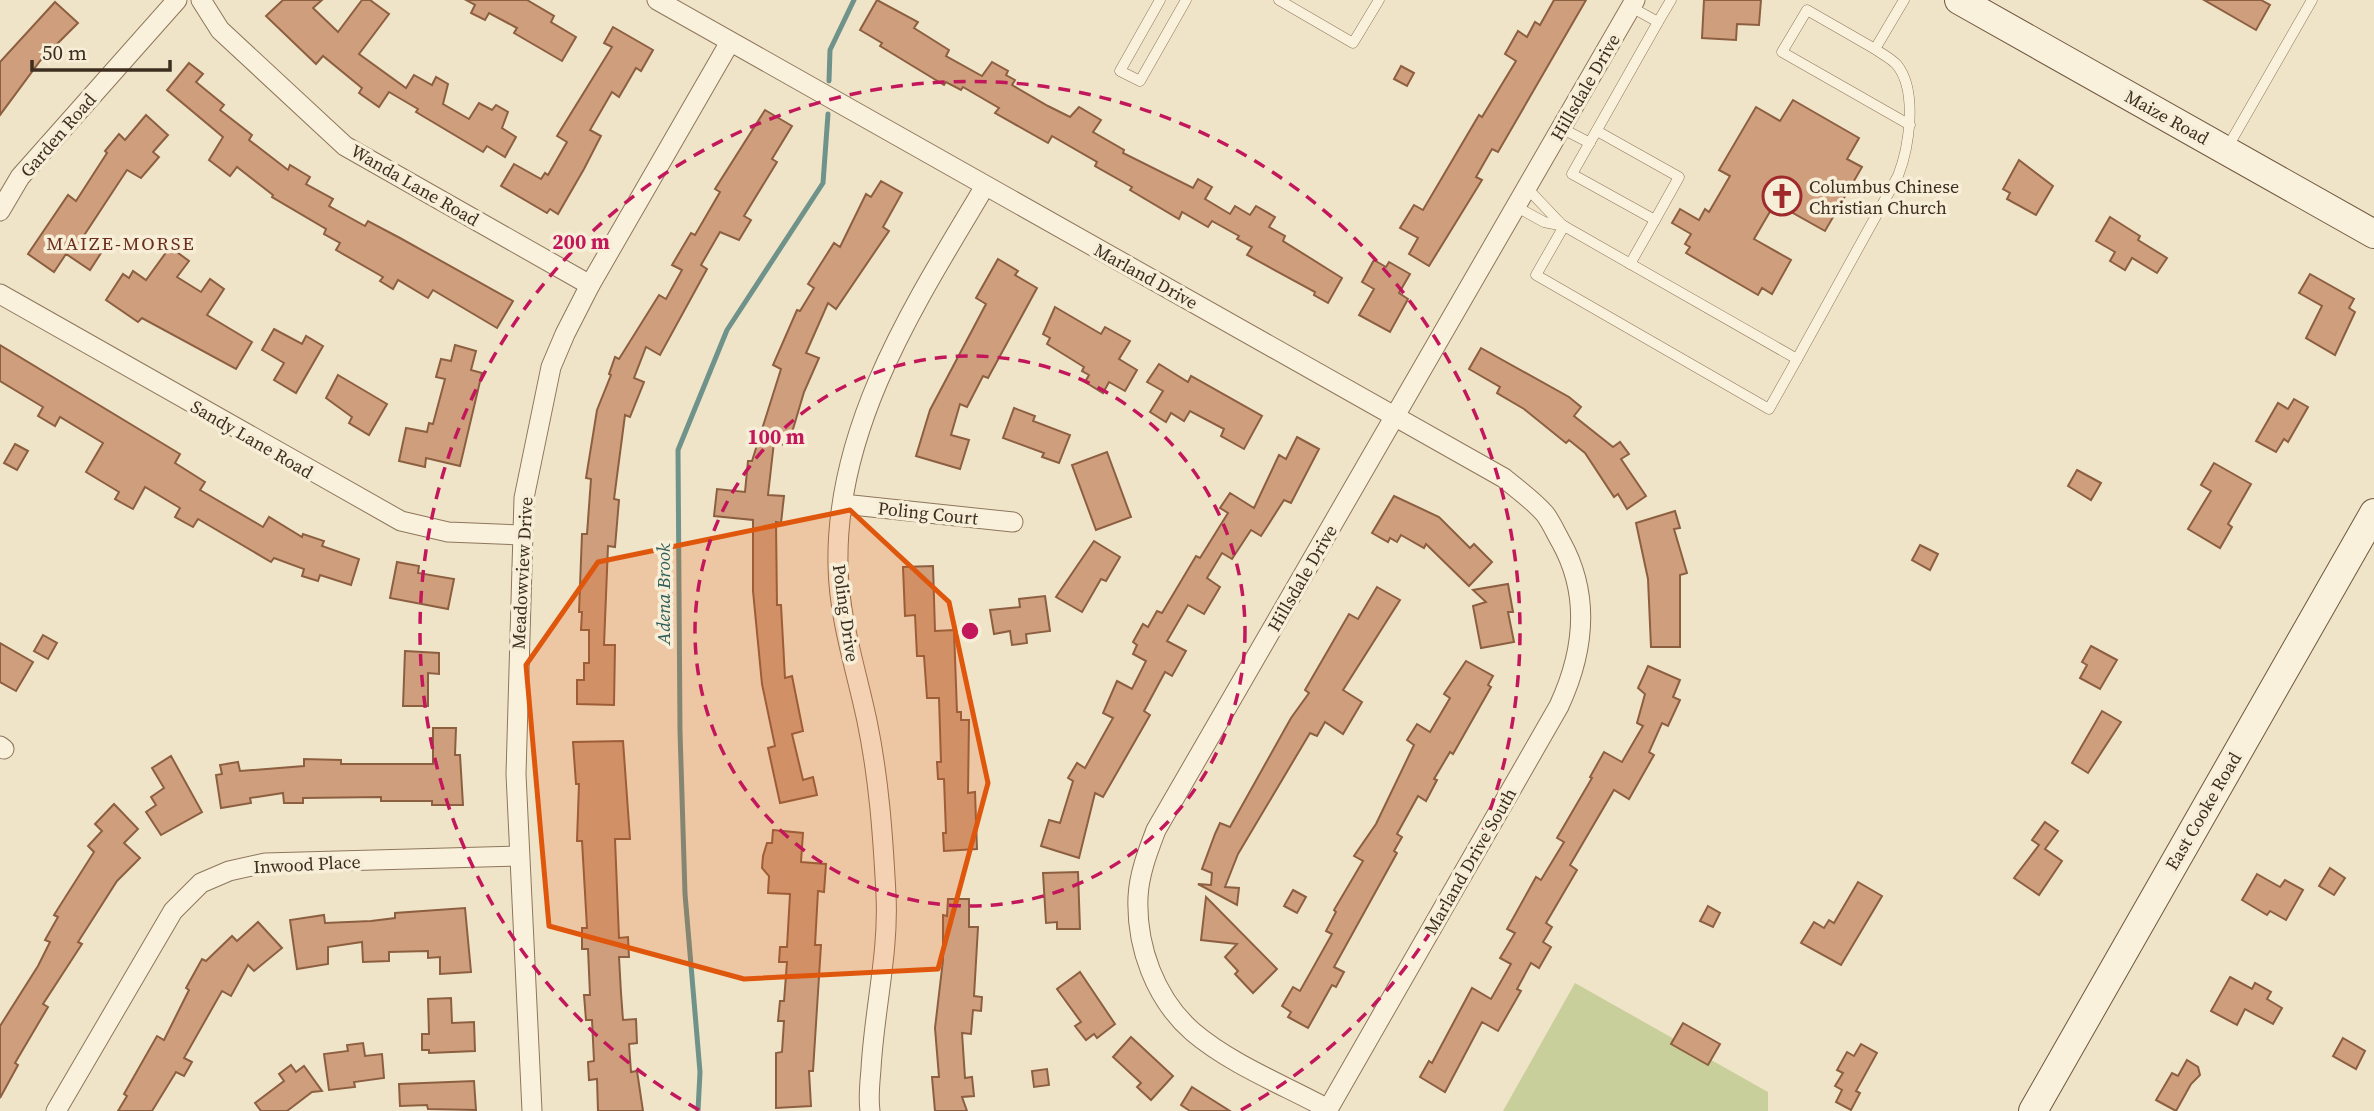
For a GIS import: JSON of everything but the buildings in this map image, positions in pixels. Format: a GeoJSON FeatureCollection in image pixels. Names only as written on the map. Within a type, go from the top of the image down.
{"type":"FeatureCollection","features":[{"type":"Feature","properties":{"kind":"main road","name":"Maize Road"},"geometry":{"type":"LineString","coordinates":[[1959,0],[2374,234]]}},
{"type":"Feature","properties":{"kind":"main road","name":"East Cooke Road"},"geometry":{"type":"LineString","coordinates":[[2033,1111],[2374,513]]}},
{"type":"Feature","properties":{"kind":"street","name":"Garden Road"},"geometry":{"type":"LineString","coordinates":[[0,211],[20,177],[177,0]]}},
{"type":"Feature","properties":{"kind":"street","name":"Wanda Lane Road"},"geometry":{"type":"LineString","coordinates":[[201,0],[220,30],[345,146],[590,285]]}},
{"type":"Feature","properties":{"kind":"street","name":"Marland Drive"},"geometry":{"type":"LineString","coordinates":[[657,0],[1504,478],[1545,514],[1572,561],[1581,601]]}},
{"type":"Feature","properties":{"kind":"street","name":"Hillsdale Drive"},"geometry":{"type":"LineString","coordinates":[[1328,1110],[1234,1059],[1193,1031],[1167,1002],[1147,967],[1138,896],[1156,830],[1633,4]]}},
{"type":"Feature","properties":{"kind":"street","name":"Meadowview Drive"},"geometry":{"type":"LineString","coordinates":[[532,1111],[516,775],[524,498],[551,367],[590,285],[730,42]]}},
{"type":"Feature","properties":{"kind":"street","name":"Poling Drive"},"geometry":{"type":"LineString","coordinates":[[870,1111],[872,1053],[887,902],[881,809],[867,722],[845,626],[838,565],[843,504],[868,402],[882,370],[929,280],[985,186]]}},
{"type":"Feature","properties":{"kind":"street","name":"Sandy Lane Road"},"geometry":{"type":"LineString","coordinates":[[0,295],[401,521],[448,532],[521,535]]}},
{"type":"Feature","properties":{"kind":"street","name":"Poling Court"},"geometry":{"type":"LineString","coordinates":[[843,504],[1013,522]]}},
{"type":"Feature","properties":{"kind":"street","name":"Marland Drive South"},"geometry":{"type":"LineString","coordinates":[[1328,1110],[1559,706],[1574,673],[1581,643],[1581,601]]}},
{"type":"Feature","properties":{"kind":"street","name":"Inwood Place"},"geometry":{"type":"LineString","coordinates":[[56,1111],[173,911],[201,883],[229,871],[265,863],[518,856]]}},
{"type":"Feature","properties":{"kind":"lane"},"geometry":{"type":"LineString","coordinates":[[1160,0],[1120,71],[1140,81],[1186,0]]}},
{"type":"Feature","properties":{"kind":"lane"},"geometry":{"type":"LineString","coordinates":[[1279,0],[1353,43],[1379,0]]}},
{"type":"Feature","properties":{"kind":"lane"},"geometry":{"type":"LineString","coordinates":[[1655,220],[1572,174],[1671,0]]}},
{"type":"Feature","properties":{"kind":"lane"},"geometry":{"type":"LineString","coordinates":[[1875,49],[1904,0]]}},
{"type":"Feature","properties":{"kind":"lane"},"geometry":{"type":"LineString","coordinates":[[2226,151],[2312,0]]}},
{"type":"Feature","properties":{"kind":"lane"},"geometry":{"type":"LineString","coordinates":[[1633,4],[1658,22]]}},
{"type":"Feature","properties":{"kind":"lane"},"geometry":{"type":"LineString","coordinates":[[1564,226],[1536,275],[1769,409],[1898,176],[1907,152],[1910,125],[1906,80],[1897,64],[1807,10],[1782,52],[1910,125]]}},
{"type":"Feature","properties":{"kind":"lane"},"geometry":{"type":"LineString","coordinates":[[1561,128],[1590,144]]}},
{"type":"Feature","properties":{"kind":"lane"},"geometry":{"type":"LineString","coordinates":[[1597,131],[1679,177],[1630,264]]}},
{"type":"Feature","properties":{"kind":"lane"},"geometry":{"type":"LineString","coordinates":[[1526,187],[1564,226],[1797,359]]}},
{"type":"Feature","properties":{"kind":"lane"},"geometry":{"type":"LineString","coordinates":[[1515,206],[1544,222],[1564,226]]}},
{"type":"Feature","properties":{"kind":"highlighted area"},"geometry":{"type":"Polygon","coordinates":[[[850,510],[949,602],[988,783],[938,969],[744,979],[549,926],[526,665],[598,562],[850,510]]]}},
{"type":"Feature","properties":{"kind":"green space"},"geometry":{"type":"Polygon","coordinates":[[[1575,983],[1768,1092],[1768,1111],[1503,1111],[1575,983]]]}},
{"type":"Feature","properties":{"kind":"waterway","name":"Adena Brook"},"geometry":{"type":"LineString","coordinates":[[829,81],[830,50],[854,0]]}},
{"type":"Feature","properties":{"kind":"waterway","name":"Adena Brook"},"geometry":{"type":"LineString","coordinates":[[698,1111],[700,1072],[685,894],[680,731],[678,450],[727,330],[823,183],[828,114]]}},
{"type":"Feature","properties":{"kind":"place","name":"Columbus Chinese Christian Church"},"geometry":{"type":"Point","coordinates":[1782,196]}},
{"type":"Feature","properties":{"kind":"district","name":"MAIZE-MORSE"},"geometry":{"type":"Point","coordinates":[121,243]}}]}
